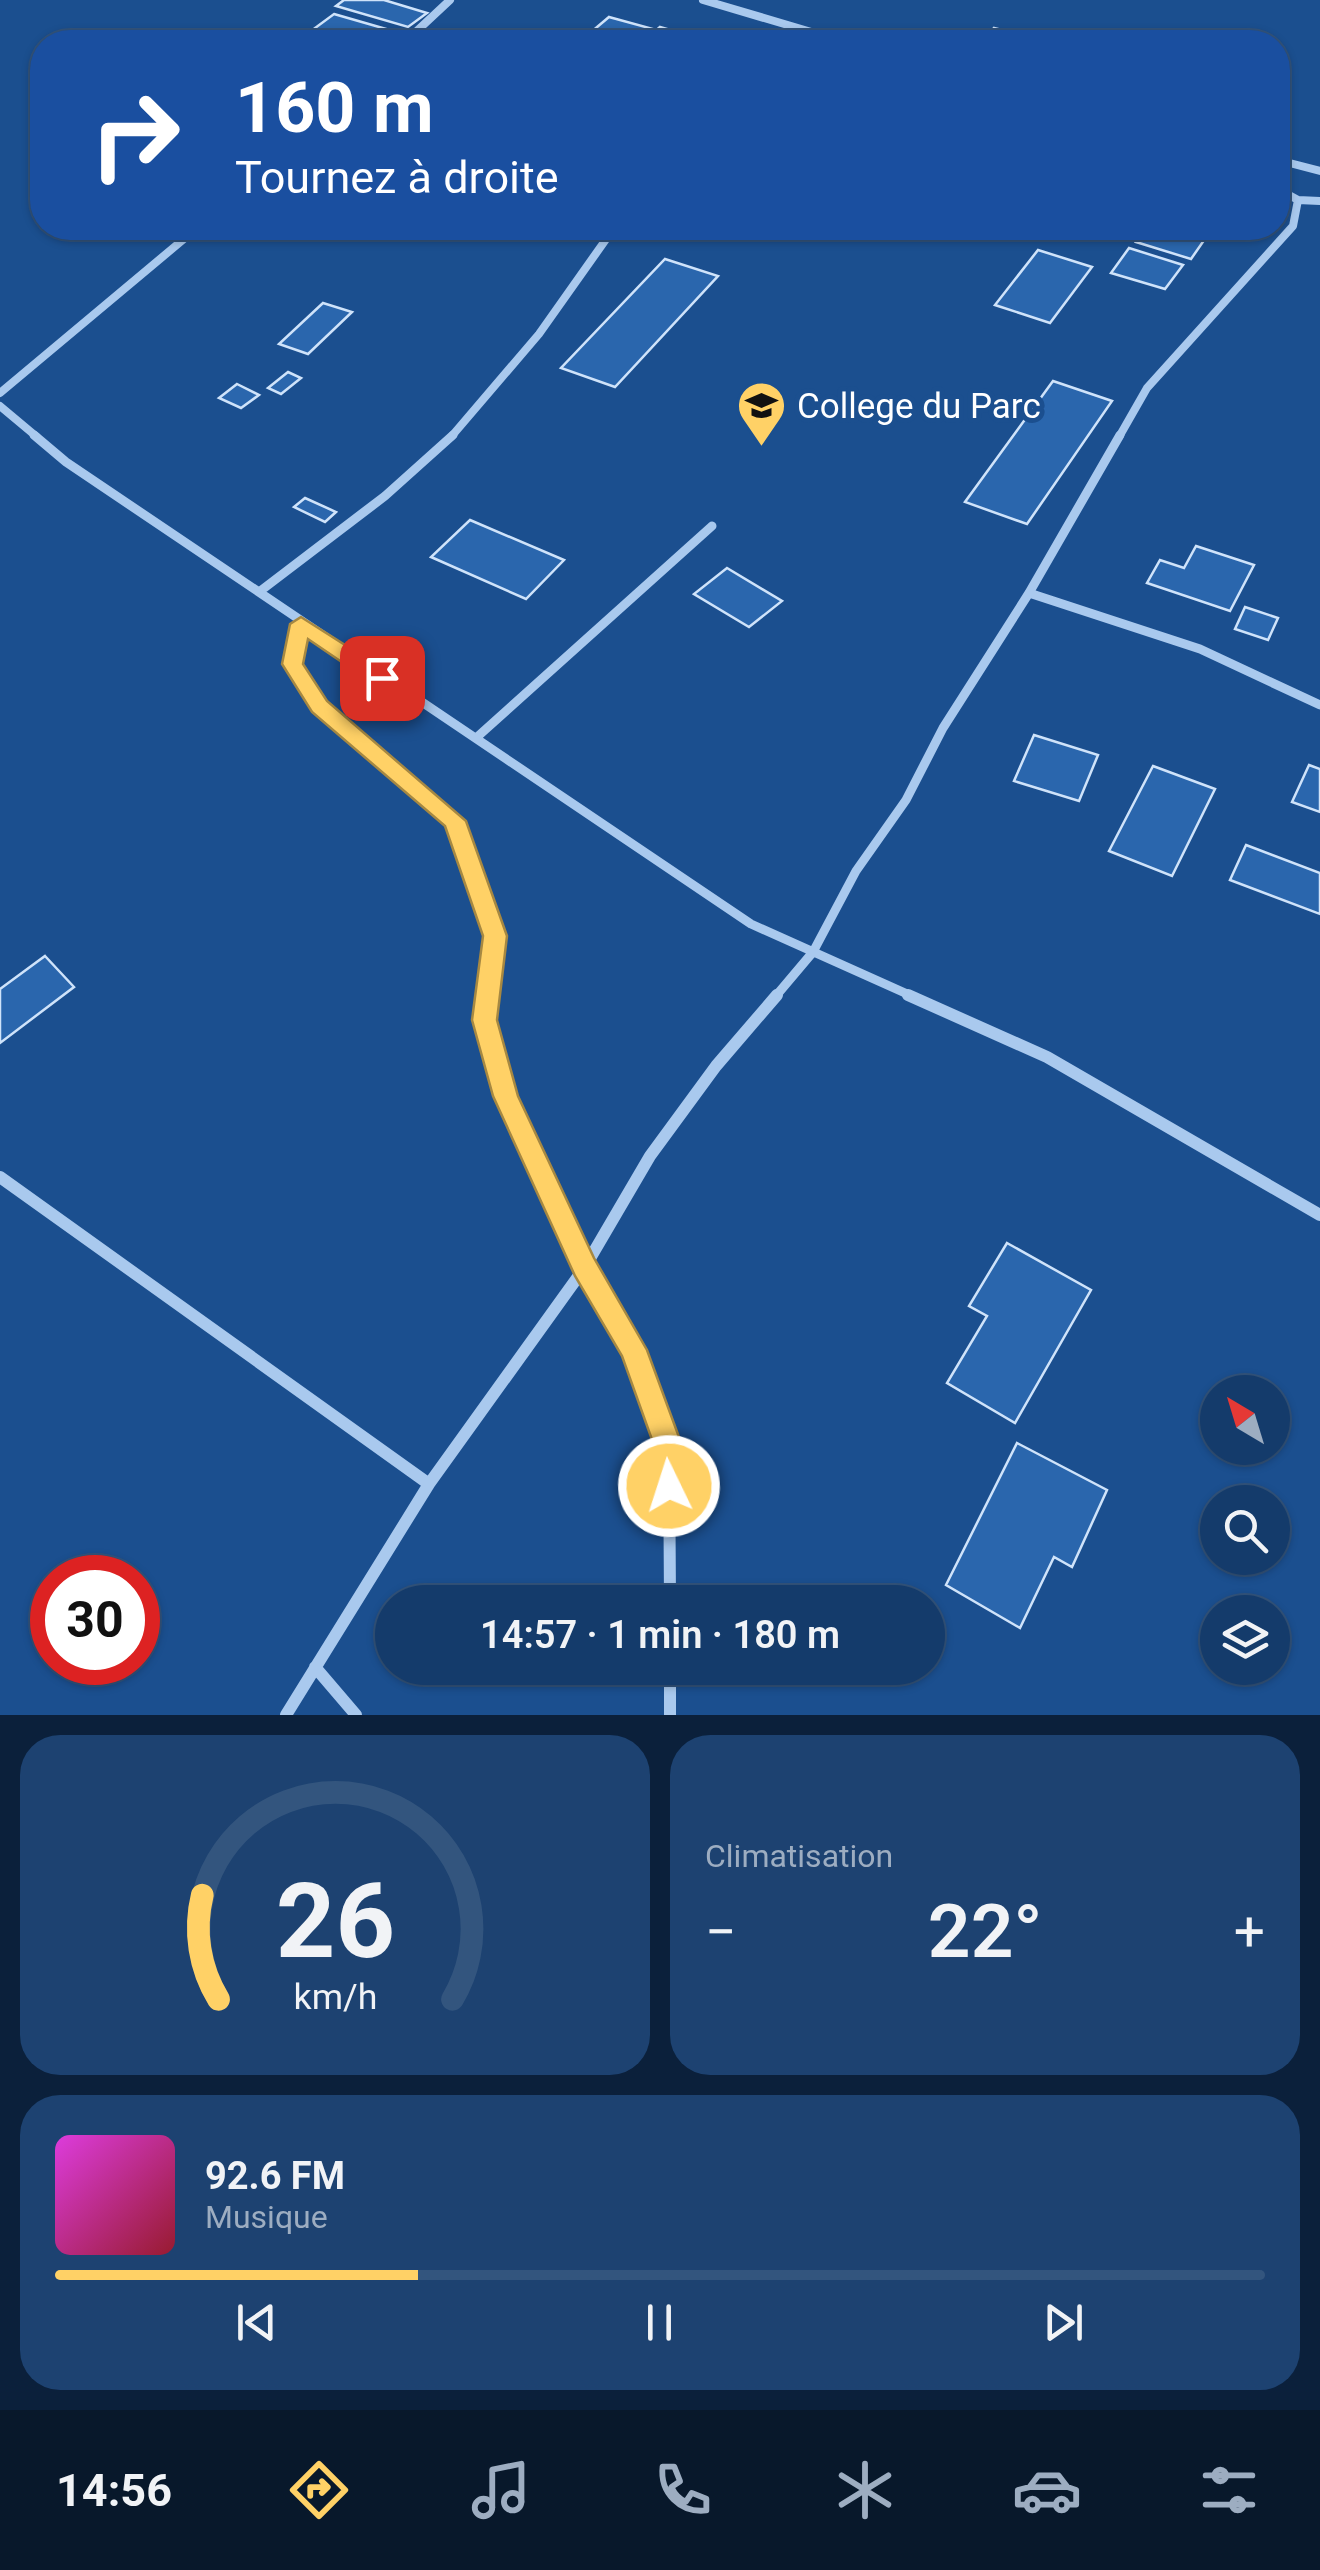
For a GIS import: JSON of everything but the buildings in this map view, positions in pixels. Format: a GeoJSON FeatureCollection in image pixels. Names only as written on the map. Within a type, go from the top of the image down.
{"type":"FeatureCollection","features":[{"type":"Feature","properties":{"kind":"street"},"geometry":{"type":"LineString","coordinates":[[419,30],[450,0]]}},
{"type":"Feature","properties":{"kind":"street"},"geometry":{"type":"LineString","coordinates":[[703,0],[792,30]]}},
{"type":"Feature","properties":{"kind":"street"},"geometry":{"type":"LineString","coordinates":[[1290,163],[1320,171]]}},
{"type":"Feature","properties":{"kind":"street"},"geometry":{"type":"LineString","coordinates":[[1290,196],[1320,202]]}},
{"type":"Feature","properties":{"kind":"street"},"geometry":{"type":"LineString","coordinates":[[1290,229],[1298,200]]}},
{"type":"Feature","properties":{"kind":"street"},"geometry":{"type":"LineString","coordinates":[[0,393],[183,240]]}},
{"type":"Feature","properties":{"kind":"street"},"geometry":{"type":"LineString","coordinates":[[259,592],[362,514],[455,432],[574,290],[606,240]]}},
{"type":"Feature","properties":{"kind":"street"},"geometry":{"type":"LineString","coordinates":[[286,1715],[429,1484],[584,1267],[650,1156],[716,1066],[813,952],[856,871],[906,800],[944,728],[1029,593],[1147,388],[1280,240]]}},
{"type":"Feature","properties":{"kind":"street"},"geometry":{"type":"LineString","coordinates":[[0,406],[66,462],[301,624],[476,738],[563,802],[751,924],[1047,1058],[1320,1215]]}},
{"type":"Feature","properties":{"kind":"street"},"geometry":{"type":"LineString","coordinates":[[476,738],[712,526]]}},
{"type":"Feature","properties":{"kind":"street"},"geometry":{"type":"LineString","coordinates":[[1029,593],[1200,648],[1320,705]]}},
{"type":"Feature","properties":{"kind":"street"},"geometry":{"type":"LineString","coordinates":[[301,624],[292,664],[320,706],[455,821],[495,936],[484,1020],[505,1096],[584,1267],[634,1350],[669,1448],[670,1585]]}},
{"type":"Feature","properties":{"kind":"street"},"geometry":{"type":"LineString","coordinates":[[0,1176],[429,1484]]}},
{"type":"Feature","properties":{"kind":"street"},"geometry":{"type":"LineString","coordinates":[[316,1667],[356,1715]]}},
{"type":"Feature","properties":{"kind":"street"},"geometry":{"type":"LineString","coordinates":[[670,1685],[670,1715]]}},
{"type":"Feature","properties":{"kind":"place","name":"College du Parc"},"geometry":{"type":"Point","coordinates":[762,448]}},
{"type":"Feature","properties":{"kind":"route"},"geometry":{"type":"LineString","coordinates":[[382,678],[301,624],[292,664],[320,706],[455,821],[495,936],[484,1020],[505,1096],[584,1267],[634,1350],[669,1448],[669,1486]]}}]}
